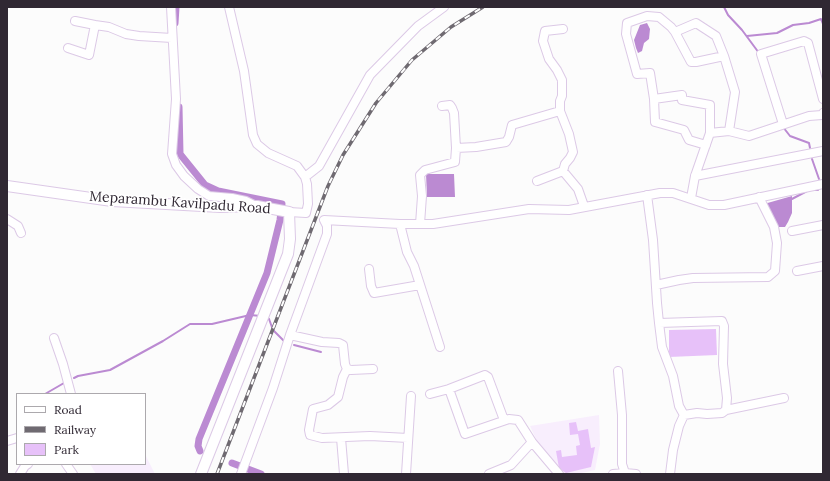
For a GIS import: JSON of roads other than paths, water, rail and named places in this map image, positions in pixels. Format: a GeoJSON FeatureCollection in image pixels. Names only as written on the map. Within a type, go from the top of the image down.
{"type":"FeatureCollection","features":[{"type":"Feature","properties":{"kind":"main road","name":"Meparambu Kavilpadu Road"},"geometry":{"type":"LineString","coordinates":[[7,186],[112,201],[220,207],[257,206],[289,212]]}},
{"type":"Feature","properties":{"kind":"main road"},"geometry":{"type":"LineString","coordinates":[[201,474],[288,254],[290,239],[289,212]]}},
{"type":"Feature","properties":{"kind":"street"},"geometry":{"type":"LineString","coordinates":[[171,7],[176,98],[172,154],[176,165],[184,176],[198,189],[209,196],[232,198],[246,201],[257,206]]}},
{"type":"Feature","properties":{"kind":"street"},"geometry":{"type":"LineString","coordinates":[[229,7],[244,71],[253,135],[257,144],[268,153],[297,166],[305,177],[319,166],[370,75],[418,26],[444,7]]}},
{"type":"Feature","properties":{"kind":"street"},"geometry":{"type":"LineString","coordinates":[[706,145],[689,140],[684,130],[655,122],[654,99],[650,73],[637,74],[626,34],[627,23],[646,16],[659,17],[676,32],[691,62],[724,56]]}},
{"type":"Feature","properties":{"kind":"street"},"geometry":{"type":"LineString","coordinates":[[74,21],[109,27],[126,34],[172,38]]}},
{"type":"Feature","properties":{"kind":"street"},"geometry":{"type":"LineString","coordinates":[[676,32],[696,23],[716,36],[735,92],[729,131]]}},
{"type":"Feature","properties":{"kind":"street"},"geometry":{"type":"LineString","coordinates":[[68,48],[89,55],[95,25]]}},
{"type":"Feature","properties":{"kind":"street"},"geometry":{"type":"LineString","coordinates":[[563,29],[545,31],[543,37],[549,59],[558,70],[562,80],[560,111],[569,134],[573,152],[565,164],[563,171]]}},
{"type":"Feature","properties":{"kind":"street"},"geometry":{"type":"LineString","coordinates":[[783,124],[761,54],[804,42],[808,43],[823,99]]}},
{"type":"Feature","properties":{"kind":"street"},"geometry":{"type":"LineString","coordinates":[[654,99],[682,95],[682,100],[710,105],[710,133],[695,176],[691,198]]}},
{"type":"Feature","properties":{"kind":"street"},"geometry":{"type":"LineString","coordinates":[[420,224],[422,196],[420,174],[425,170],[455,162],[456,148],[452,108],[450,105],[442,106]]}},
{"type":"Feature","properties":{"kind":"street"},"geometry":{"type":"LineString","coordinates":[[456,148],[476,147],[506,142],[512,125],[560,111]]}},
{"type":"Feature","properties":{"kind":"street"},"geometry":{"type":"LineString","coordinates":[[710,133],[729,131],[749,136],[809,116],[822,115],[823,112]]}},
{"type":"Feature","properties":{"kind":"street"},"geometry":{"type":"LineString","coordinates":[[695,176],[823,152]]}},
{"type":"Feature","properties":{"kind":"street"},"geometry":{"type":"LineString","coordinates":[[537,181],[563,171]]}},
{"type":"Feature","properties":{"kind":"street"},"geometry":{"type":"LineString","coordinates":[[563,171],[578,189],[584,206]]}},
{"type":"Feature","properties":{"kind":"street","name":"Meparambu Kavilpadu Road"},"geometry":{"type":"LineString","coordinates":[[289,212],[306,213],[308,200],[305,177]]}},
{"type":"Feature","properties":{"kind":"street"},"geometry":{"type":"LineString","coordinates":[[242,474],[274,388],[290,335],[327,234],[327,226],[324,220],[400,224],[433,224],[529,209],[569,210],[660,193],[673,193],[709,205],[724,205],[823,184]]}},
{"type":"Feature","properties":{"kind":"street"},"geometry":{"type":"LineString","coordinates":[[647,196],[651,220],[657,304],[662,347],[674,376],[679,406],[684,415]]}},
{"type":"Feature","properties":{"kind":"street"},"geometry":{"type":"LineString","coordinates":[[656,285],[693,278],[768,277],[772,274],[775,270],[777,243],[774,226],[760,198]]}},
{"type":"Feature","properties":{"kind":"street"},"geometry":{"type":"LineString","coordinates":[[7,219],[18,226],[21,233]]}},
{"type":"Feature","properties":{"kind":"street"},"geometry":{"type":"LineString","coordinates":[[400,224],[407,252],[414,266],[440,348]]}},
{"type":"Feature","properties":{"kind":"street"},"geometry":{"type":"LineString","coordinates":[[792,231],[823,225]]}},
{"type":"Feature","properties":{"kind":"street"},"geometry":{"type":"LineString","coordinates":[[797,271],[823,266]]}},
{"type":"Feature","properties":{"kind":"street"},"geometry":{"type":"LineString","coordinates":[[369,269],[371,286],[374,293],[420,286]]}},
{"type":"Feature","properties":{"kind":"street"},"geometry":{"type":"LineString","coordinates":[[659,323],[722,321],[724,326],[723,364],[727,398],[726,410]]}},
{"type":"Feature","properties":{"kind":"street"},"geometry":{"type":"LineString","coordinates":[[290,335],[343,345],[347,369],[343,376],[338,397],[328,405],[313,409],[309,430],[310,434],[315,437],[341,438],[370,436],[408,438]]}},
{"type":"Feature","properties":{"kind":"street"},"geometry":{"type":"LineString","coordinates":[[54,338],[71,393]]}},
{"type":"Feature","properties":{"kind":"street"},"geometry":{"type":"LineString","coordinates":[[347,369],[373,369]]}},
{"type":"Feature","properties":{"kind":"street"},"geometry":{"type":"LineString","coordinates":[[618,371],[622,415],[622,464],[625,473]]}},
{"type":"Feature","properties":{"kind":"street"},"geometry":{"type":"LineString","coordinates":[[430,394],[449,389],[485,375],[488,377],[504,420]]}},
{"type":"Feature","properties":{"kind":"street"},"geometry":{"type":"LineString","coordinates":[[449,389],[465,434],[504,420],[518,420],[532,442],[559,474]]}},
{"type":"Feature","properties":{"kind":"street"},"geometry":{"type":"LineString","coordinates":[[406,474],[411,396]]}},
{"type":"Feature","properties":{"kind":"street"},"geometry":{"type":"LineString","coordinates":[[684,415],[697,413],[722,414],[726,410],[784,398]]}},
{"type":"Feature","properties":{"kind":"street"},"geometry":{"type":"LineString","coordinates":[[670,474],[673,450],[679,426],[684,415]]}},
{"type":"Feature","properties":{"kind":"street"},"geometry":{"type":"LineString","coordinates":[[341,438],[344,474]]}},
{"type":"Feature","properties":{"kind":"street"},"geometry":{"type":"LineString","coordinates":[[489,474],[511,465],[532,442]]}},
{"type":"Feature","properties":{"kind":"street"},"geometry":{"type":"LineString","coordinates":[[20,474],[26,465]]}},
{"type":"Feature","properties":{"kind":"street"},"geometry":{"type":"LineString","coordinates":[[67,465],[73,474]]}},
{"type":"Feature","properties":{"kind":"street"},"geometry":{"type":"LineString","coordinates":[[613,474],[636,474]]}},
{"type":"Feature","properties":{"kind":"waterway"},"geometry":{"type":"LineString","coordinates":[[175,23],[176,7]]}},
{"type":"Feature","properties":{"kind":"waterway"},"geometry":{"type":"LineString","coordinates":[[724,7],[728,15],[742,30],[759,53]]}},
{"type":"Feature","properties":{"kind":"waterway"},"geometry":{"type":"LineString","coordinates":[[747,36],[777,33],[793,25],[809,23],[821,19],[823,24]]}},
{"type":"Feature","properties":{"kind":"waterway"},"geometry":{"type":"LineString","coordinates":[[179,107],[180,154],[205,185],[218,191],[282,204],[280,220],[267,273],[199,439],[198,446],[200,451]]}},
{"type":"Feature","properties":{"kind":"waterway"},"geometry":{"type":"LineString","coordinates":[[783,127],[790,136],[809,143],[810,148]]}},
{"type":"Feature","properties":{"kind":"waterway"},"geometry":{"type":"LineString","coordinates":[[812,159],[819,179]]}},
{"type":"Feature","properties":{"kind":"waterway"},"geometry":{"type":"LineString","coordinates":[[790,200],[809,190],[818,190],[818,187]]}},
{"type":"Feature","properties":{"kind":"waterway"},"geometry":{"type":"LineString","coordinates":[[74,378],[110,370],[163,341],[190,324],[212,324],[250,315],[261,316]]}},
{"type":"Feature","properties":{"kind":"waterway"},"geometry":{"type":"LineString","coordinates":[[267,318],[269,319],[273,330],[285,342]]}},
{"type":"Feature","properties":{"kind":"waterway"},"geometry":{"type":"LineString","coordinates":[[294,345],[321,352]]}},
{"type":"Feature","properties":{"kind":"waterway"},"geometry":{"type":"LineString","coordinates":[[47,393],[64,383]]}},
{"type":"Feature","properties":{"kind":"waterway"},"geometry":{"type":"LineString","coordinates":[[232,463],[261,474]]}},
{"type":"Feature","properties":{"kind":"railway"},"geometry":{"type":"LineString","coordinates":[[217,474],[328,186],[343,155],[376,103],[412,60],[451,27],[483,7]]}}]}
